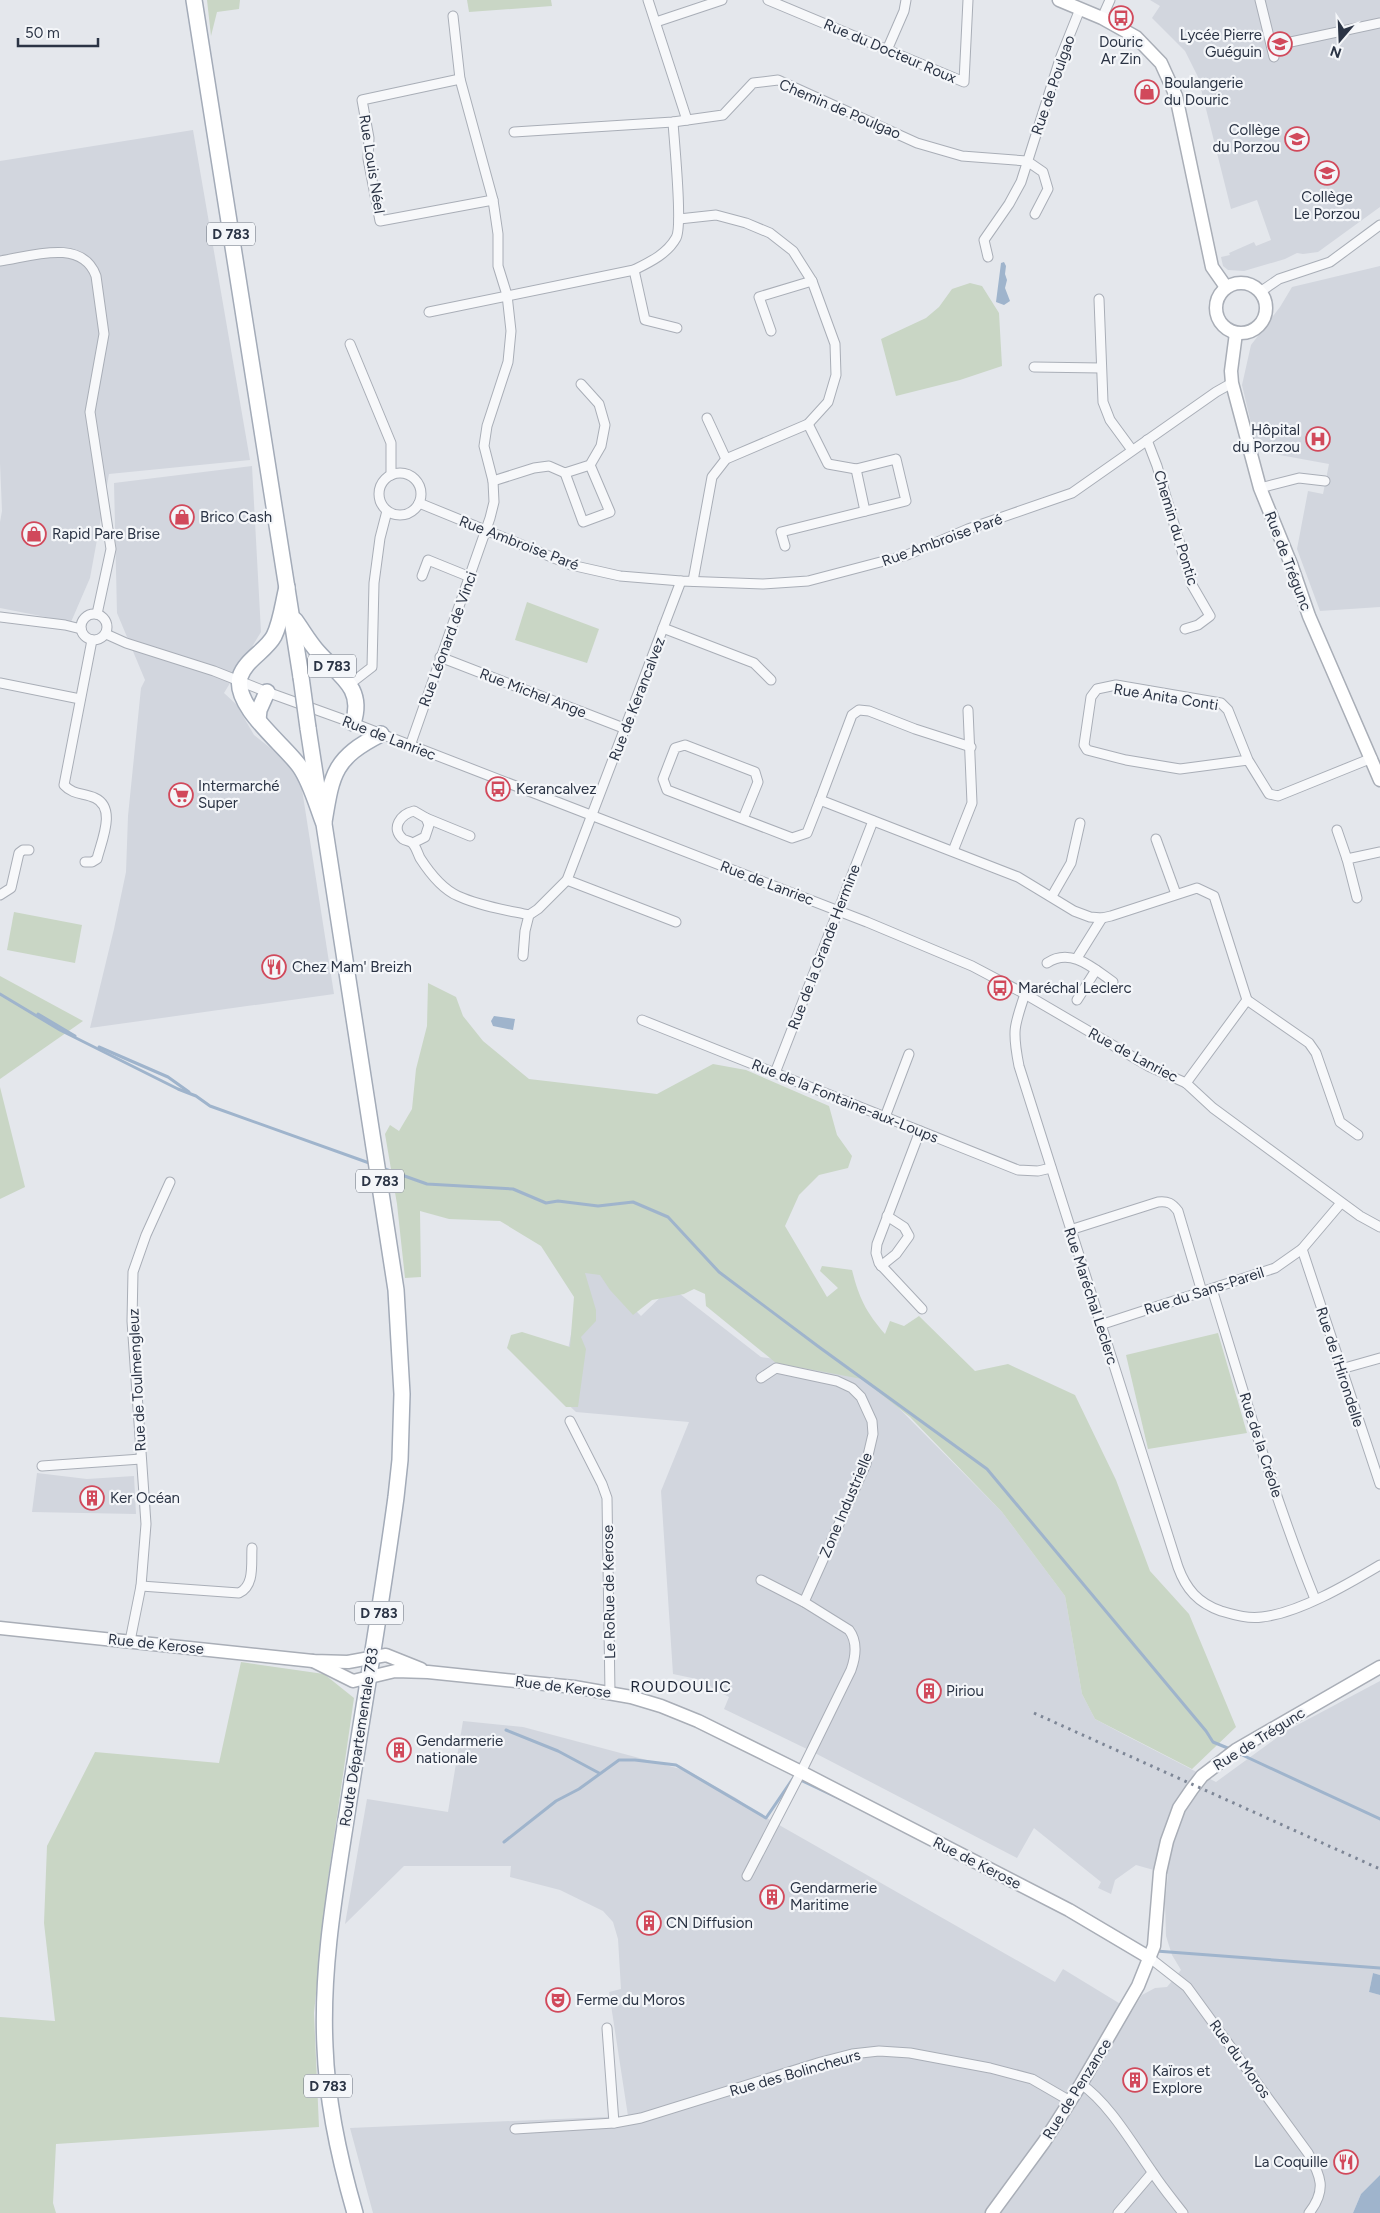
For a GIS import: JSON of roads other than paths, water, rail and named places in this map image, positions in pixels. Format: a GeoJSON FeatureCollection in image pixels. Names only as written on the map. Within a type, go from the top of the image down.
{"type":"FeatureCollection","features":[{"type":"Feature","properties":{"kind":"main road","name":"D 783"},"geometry":{"type":"LineString","coordinates":[[194,0],[324,824]]}},
{"type":"Feature","properties":{"kind":"main road"},"geometry":{"type":"LineString","coordinates":[[1069,3],[1102,18],[1136,37],[1162,63],[1176,96],[1212,267],[1226,287]]}},
{"type":"Feature","properties":{"kind":"main road"},"geometry":{"type":"LineString","coordinates":[[1242,283],[1251,285],[1260,292],[1266,305],[1266,313],[1262,322],[1249,332],[1236,333],[1226,329],[1216,316],[1216,300],[1226,287],[1242,283]]}},
{"type":"Feature","properties":{"kind":"main road","name":"Rue de Trégunc"},"geometry":{"type":"LineString","coordinates":[[1236,333],[1231,371],[1232,383],[1260,488],[1291,564],[1309,616],[1380,780]]}},
{"type":"Feature","properties":{"kind":"main road"},"geometry":{"type":"LineString","coordinates":[[239,681],[242,671],[262,652],[274,636],[287,587]]}},
{"type":"Feature","properties":{"kind":"main road","name":"D 783"},"geometry":{"type":"LineString","coordinates":[[292,615],[306,638],[319,654],[350,684],[356,714],[353,723]]}},
{"type":"Feature","properties":{"kind":"main road","name":"D 783"},"geometry":{"type":"LineString","coordinates":[[239,681],[242,695],[258,720],[302,769],[324,824]]}},
{"type":"Feature","properties":{"kind":"main road"},"geometry":{"type":"LineString","coordinates":[[258,720],[259,710],[267,692]]}},
{"type":"Feature","properties":{"kind":"main road"},"geometry":{"type":"LineString","coordinates":[[324,824],[330,786],[338,769],[350,753],[381,734]]}},
{"type":"Feature","properties":{"kind":"main road","name":"Route Départementale 783"},"geometry":{"type":"LineString","coordinates":[[324,824],[383,1198],[399,1327],[402,1394],[400,1460],[386,1569],[334,1905],[325,1985],[326,2063],[336,2138],[356,2213]]}},
{"type":"Feature","properties":{"kind":"main road","name":"Rue de Kerose"},"geometry":{"type":"LineString","coordinates":[[0,1628],[313,1661],[348,1662],[372,1657],[391,1656],[428,1672]]}},
{"type":"Feature","properties":{"kind":"main road","name":"Rue de Kerose"},"geometry":{"type":"LineString","coordinates":[[313,1661],[353,1681],[395,1672],[428,1672],[610,1693],[631,1697],[675,1711],[801,1772],[1070,1910],[1150,1958]]}},
{"type":"Feature","properties":{"kind":"main road","name":"Rue de Trégunc"},"geometry":{"type":"LineString","coordinates":[[1150,1958],[1157,1922],[1160,1872],[1166,1842],[1180,1808],[1194,1786],[1215,1764],[1236,1750],[1380,1667]]}},
{"type":"Feature","properties":{"kind":"main road","name":"Rue de Penzance"},"geometry":{"type":"LineString","coordinates":[[992,2213],[1044,2142],[1081,2084],[1131,1999],[1150,1958]]}},
{"type":"Feature","properties":{"kind":"street"},"geometry":{"type":"LineString","coordinates":[[648,0],[687,120]]}},
{"type":"Feature","properties":{"kind":"street"},"geometry":{"type":"LineString","coordinates":[[656,22],[722,0]]}},
{"type":"Feature","properties":{"kind":"street","name":"Rue du Docteur Roux"},"geometry":{"type":"LineString","coordinates":[[768,0],[964,82],[968,0]]}},
{"type":"Feature","properties":{"kind":"street"},"geometry":{"type":"LineString","coordinates":[[887,50],[904,11],[906,0]]}},
{"type":"Feature","properties":{"kind":"street"},"geometry":{"type":"LineString","coordinates":[[1102,18],[1110,0]]}},
{"type":"Feature","properties":{"kind":"street"},"geometry":{"type":"LineString","coordinates":[[1260,0],[1274,58]]}},
{"type":"Feature","properties":{"kind":"street","name":"Rue de Poulgao"},"geometry":{"type":"LineString","coordinates":[[1027,161],[1060,59],[1069,3]]}},
{"type":"Feature","properties":{"kind":"street"},"geometry":{"type":"LineString","coordinates":[[453,16],[460,79],[493,200],[498,234],[498,266],[506,295],[511,331],[508,362],[487,426],[484,446],[493,481],[494,502],[486,532]]}},
{"type":"Feature","properties":{"kind":"street"},"geometry":{"type":"LineString","coordinates":[[1272,46],[1380,23]]}},
{"type":"Feature","properties":{"kind":"street","name":"Rue Louis Néel"},"geometry":{"type":"LineString","coordinates":[[460,79],[362,100],[369,138],[368,159],[380,221],[493,200]]}},
{"type":"Feature","properties":{"kind":"street","name":"Chemin de Poulgao"},"geometry":{"type":"LineString","coordinates":[[514,132],[673,122],[723,115],[753,83],[778,80],[917,143],[962,156],[1027,161]]}},
{"type":"Feature","properties":{"kind":"street"},"geometry":{"type":"LineString","coordinates":[[429,312],[634,270],[661,256],[677,236],[679,219],[673,122]]}},
{"type":"Feature","properties":{"kind":"street"},"geometry":{"type":"LineString","coordinates":[[988,257],[984,240],[1009,204],[1021,182],[1027,161],[1043,172],[1048,188],[1035,214]]}},
{"type":"Feature","properties":{"kind":"street"},"geometry":{"type":"LineString","coordinates":[[679,219],[716,215],[746,223],[770,233],[793,252],[812,281],[834,337],[836,375],[828,402],[808,424],[726,459],[712,477],[693,581]]}},
{"type":"Feature","properties":{"kind":"street"},"geometry":{"type":"LineString","coordinates":[[1260,292],[1280,279],[1330,262],[1380,224]]}},
{"type":"Feature","properties":{"kind":"street"},"geometry":{"type":"LineString","coordinates":[[0,261],[66,252],[88,263],[96,276],[104,334],[90,412],[111,549],[97,614]]}},
{"type":"Feature","properties":{"kind":"street"},"geometry":{"type":"LineString","coordinates":[[634,270],[645,320],[677,328]]}},
{"type":"Feature","properties":{"kind":"street"},"geometry":{"type":"LineString","coordinates":[[771,331],[759,298],[812,281]]}},
{"type":"Feature","properties":{"kind":"street"},"geometry":{"type":"LineString","coordinates":[[1099,299],[1103,402],[1110,420],[1132,450]]}},
{"type":"Feature","properties":{"kind":"street"},"geometry":{"type":"LineString","coordinates":[[350,344],[391,443],[391,475]]}},
{"type":"Feature","properties":{"kind":"street"},"geometry":{"type":"LineString","coordinates":[[1034,367],[1101,368]]}},
{"type":"Feature","properties":{"kind":"street","name":"Rue Ambroise Paré"},"geometry":{"type":"LineString","coordinates":[[419,503],[486,532],[571,565],[620,576],[681,581],[763,584],[808,581],[907,555],[968,529],[1072,493],[1232,383]]}},
{"type":"Feature","properties":{"kind":"street"},"geometry":{"type":"LineString","coordinates":[[493,481],[534,468],[549,466],[565,473],[590,465],[601,446],[605,425],[599,404],[581,384]]}},
{"type":"Feature","properties":{"kind":"street"},"geometry":{"type":"LineString","coordinates":[[707,418],[726,459]]}},
{"type":"Feature","properties":{"kind":"street"},"geometry":{"type":"LineString","coordinates":[[785,546],[781,532],[906,501],[896,459],[856,469],[828,464],[808,424]]}},
{"type":"Feature","properties":{"kind":"street","name":"Chemin du Pontic"},"geometry":{"type":"LineString","coordinates":[[1147,440],[1157,466],[1192,585],[1210,616],[1198,625],[1185,629]]}},
{"type":"Feature","properties":{"kind":"street"},"geometry":{"type":"LineString","coordinates":[[565,473],[583,522],[610,512],[590,465]]}},
{"type":"Feature","properties":{"kind":"street"},"geometry":{"type":"LineString","coordinates":[[856,469],[865,511]]}},
{"type":"Feature","properties":{"kind":"street"},"geometry":{"type":"LineString","coordinates":[[400,473],[414,479],[420,490],[419,503],[412,511],[406,514],[394,514],[387,511],[380,502],[379,491],[383,482],[391,475],[400,473]]}},
{"type":"Feature","properties":{"kind":"street"},"geometry":{"type":"LineString","coordinates":[[1260,488],[1299,478],[1325,481]]}},
{"type":"Feature","properties":{"kind":"street"},"geometry":{"type":"LineString","coordinates":[[350,684],[372,667],[374,583],[380,538],[387,511]]}},
{"type":"Feature","properties":{"kind":"street","name":"Rue Léonard de Vinci"},"geometry":{"type":"LineString","coordinates":[[410,746],[440,657],[486,532]]}},
{"type":"Feature","properties":{"kind":"street"},"geometry":{"type":"LineString","coordinates":[[422,576],[428,560],[470,578]]}},
{"type":"Feature","properties":{"kind":"street","name":"Rue de Kerancalvez"},"geometry":{"type":"LineString","coordinates":[[567,880],[681,581]]}},
{"type":"Feature","properties":{"kind":"street"},"geometry":{"type":"LineString","coordinates":[[97,614],[107,623],[106,634],[98,640],[92,640],[83,635],[81,629],[84,618],[97,614]]}},
{"type":"Feature","properties":{"kind":"street"},"geometry":{"type":"LineString","coordinates":[[0,617],[65,624],[81,629]]}},
{"type":"Feature","properties":{"kind":"street"},"geometry":{"type":"LineString","coordinates":[[663,628],[754,663],[771,680]]}},
{"type":"Feature","properties":{"kind":"street","name":"Rue de Lanriec"},"geometry":{"type":"LineString","coordinates":[[106,634],[126,643],[214,671],[353,723],[839,911],[972,966],[1025,994],[1150,1067],[1186,1084],[1213,1108],[1360,1216],[1380,1227]]}},
{"type":"Feature","properties":{"kind":"street"},"geometry":{"type":"LineString","coordinates":[[85,862],[92,862],[97,859],[107,819],[105,807],[97,798],[75,793],[64,785],[92,640]]}},
{"type":"Feature","properties":{"kind":"street","name":"Rue Michel Ange"},"geometry":{"type":"LineString","coordinates":[[440,657],[626,729]]}},
{"type":"Feature","properties":{"kind":"street"},"geometry":{"type":"LineString","coordinates":[[0,683],[80,699]]}},
{"type":"Feature","properties":{"kind":"street","name":"Rue Anita Conti"},"geometry":{"type":"LineString","coordinates":[[1248,760],[1180,769],[1126,760],[1088,750],[1084,745],[1091,697],[1098,689],[1116,685],[1221,703],[1228,710],[1248,760],[1269,794],[1278,796],[1372,758]]}},
{"type":"Feature","properties":{"kind":"street"},"geometry":{"type":"LineString","coordinates":[[743,819],[758,782],[755,772],[685,746],[675,748],[663,779],[667,790],[792,838],[800,837],[807,833],[852,715],[859,710],[869,711],[914,729],[971,747]]}},
{"type":"Feature","properties":{"kind":"street"},"geometry":{"type":"LineString","coordinates":[[953,851],[972,803],[968,710]]}},
{"type":"Feature","properties":{"kind":"street"},"geometry":{"type":"LineString","coordinates":[[820,800],[1018,877],[1074,911],[1090,917],[1102,918],[1197,888],[1214,896],[1247,1000],[1310,1043],[1316,1053],[1340,1122],[1358,1135]]}},
{"type":"Feature","properties":{"kind":"street"},"geometry":{"type":"LineString","coordinates":[[426,818],[429,825],[428,833],[422,840],[413,843],[406,841],[400,836],[397,827],[400,819],[406,813],[414,811],[426,818],[470,836]]}},
{"type":"Feature","properties":{"kind":"street","name":"Rue de la Grande Hermine"},"geometry":{"type":"LineString","coordinates":[[775,1073],[873,821]]}},
{"type":"Feature","properties":{"kind":"street"},"geometry":{"type":"LineString","coordinates":[[1052,896],[1071,863],[1080,823]]}},
{"type":"Feature","properties":{"kind":"street"},"geometry":{"type":"LineString","coordinates":[[1337,830],[1357,898]]}},
{"type":"Feature","properties":{"kind":"street"},"geometry":{"type":"LineString","coordinates":[[1156,839],[1176,894]]}},
{"type":"Feature","properties":{"kind":"street"},"geometry":{"type":"LineString","coordinates":[[413,843],[426,867],[438,881],[457,896],[492,907],[529,915]]}},
{"type":"Feature","properties":{"kind":"street"},"geometry":{"type":"LineString","coordinates":[[0,894],[11,888],[19,853],[23,850],[29,850]]}},
{"type":"Feature","properties":{"kind":"street"},"geometry":{"type":"LineString","coordinates":[[1347,859],[1380,852]]}},
{"type":"Feature","properties":{"kind":"street"},"geometry":{"type":"LineString","coordinates":[[524,956],[525,931],[529,915],[538,909],[567,880],[676,922]]}},
{"type":"Feature","properties":{"kind":"street"},"geometry":{"type":"LineString","coordinates":[[1077,958],[1102,918]]}},
{"type":"Feature","properties":{"kind":"street"},"geometry":{"type":"LineString","coordinates":[[1047,963],[1056,957],[1077,958],[1113,982]]}},
{"type":"Feature","properties":{"kind":"street"},"geometry":{"type":"LineString","coordinates":[[1077,1000],[1096,970]]}},
{"type":"Feature","properties":{"kind":"street","name":"Rue Maréchal Leclerc"},"geometry":{"type":"LineString","coordinates":[[1025,994],[1015,1022],[1013,1038],[1019,1066],[1178,1567],[1188,1589],[1217,1609],[1248,1618],[1276,1615],[1315,1599]]}},
{"type":"Feature","properties":{"kind":"street"},"geometry":{"type":"LineString","coordinates":[[1186,1084],[1247,1000]]}},
{"type":"Feature","properties":{"kind":"street","name":"Rue de la Fontaine-aux-Loups"},"geometry":{"type":"LineString","coordinates":[[642,1020],[1018,1170],[1038,1171],[1051,1168]]}},
{"type":"Feature","properties":{"kind":"street"},"geometry":{"type":"LineString","coordinates":[[885,1117],[908,1054]]}},
{"type":"Feature","properties":{"kind":"street"},"geometry":{"type":"LineString","coordinates":[[920,1131],[887,1216],[877,1244],[876,1253],[881,1266],[922,1309]]}},
{"type":"Feature","properties":{"kind":"street","name":"Rue de Toulmengleuz"},"geometry":{"type":"LineString","coordinates":[[130,1641],[141,1586],[146,1524],[132,1321],[133,1272],[146,1235],[170,1182]]}},
{"type":"Feature","properties":{"kind":"street"},"geometry":{"type":"LineString","coordinates":[[1070,1230],[1158,1202],[1166,1201],[1172,1203],[1178,1211],[1202,1292]]}},
{"type":"Feature","properties":{"kind":"street","name":"Rue du Sans-Pareil"},"geometry":{"type":"LineString","coordinates":[[1100,1325],[1275,1268],[1302,1249],[1341,1202]]}},
{"type":"Feature","properties":{"kind":"street"},"geometry":{"type":"LineString","coordinates":[[881,1266],[896,1254],[909,1236],[904,1227],[887,1216]]}},
{"type":"Feature","properties":{"kind":"street","name":"Rue de l'Hirondelle"},"geometry":{"type":"LineString","coordinates":[[1302,1249],[1380,1484]]}},
{"type":"Feature","properties":{"kind":"street","name":"Rue de la Créole"},"geometry":{"type":"LineString","coordinates":[[1212,1289],[1258,1441],[1297,1554],[1315,1599]]}},
{"type":"Feature","properties":{"kind":"street"},"geometry":{"type":"LineString","coordinates":[[1341,1369],[1380,1358]]}},
{"type":"Feature","properties":{"kind":"street","name":"Zone Industrielle"},"geometry":{"type":"LineString","coordinates":[[761,1378],[776,1368],[837,1381],[852,1388],[862,1397],[872,1422],[873,1434],[866,1464],[804,1602]]}},
{"type":"Feature","properties":{"kind":"street","name":"Le RoRue de Kerose"},"geometry":{"type":"LineString","coordinates":[[570,1421],[605,1491],[608,1506],[610,1693]]}},
{"type":"Feature","properties":{"kind":"street"},"geometry":{"type":"LineString","coordinates":[[42,1466],[141,1459]]}},
{"type":"Feature","properties":{"kind":"street"},"geometry":{"type":"LineString","coordinates":[[141,1586],[239,1593],[244,1591],[250,1584],[252,1548]]}},
{"type":"Feature","properties":{"kind":"street"},"geometry":{"type":"LineString","coordinates":[[1315,1599],[1338,1589],[1380,1565]]}},
{"type":"Feature","properties":{"kind":"street"},"geometry":{"type":"LineString","coordinates":[[747,1876],[851,1670],[856,1652],[849,1630],[804,1602],[761,1580]]}},
{"type":"Feature","properties":{"kind":"street","name":"Rue du Moros"},"geometry":{"type":"LineString","coordinates":[[1150,1958],[1188,1987],[1308,2153],[1318,2171],[1320,2195],[1309,2213]]}},
{"type":"Feature","properties":{"kind":"street"},"geometry":{"type":"LineString","coordinates":[[607,2028],[614,2123]]}},
{"type":"Feature","properties":{"kind":"street","name":"Rue des Bolincheurs"},"geometry":{"type":"LineString","coordinates":[[515,2129],[614,2123],[664,2112],[829,2060],[852,2054],[879,2051],[910,2053],[990,2068],[1032,2079],[1070,2101]]}},
{"type":"Feature","properties":{"kind":"street"},"geometry":{"type":"LineString","coordinates":[[1081,2084],[1097,2097],[1183,2213]]}},
{"type":"Feature","properties":{"kind":"street"},"geometry":{"type":"LineString","coordinates":[[1118,2213],[1152,2173]]}},
{"type":"Feature","properties":{"kind":"water"},"geometry":{"type":"Polygon","coordinates":[[[1004,262],[1007,280],[1005,288],[1010,301],[1004,305],[996,302],[1001,263],[1004,262]]]}},
{"type":"Feature","properties":{"kind":"water"},"geometry":{"type":"Polygon","coordinates":[[[494,1016],[515,1019],[513,1030],[493,1026],[491,1021],[494,1016]]]}},
{"type":"Feature","properties":{"kind":"water"},"geometry":{"type":"Polygon","coordinates":[[[1373,1973],[1380,1975],[1380,1995],[1369,1992],[1373,1973]]]}},
{"type":"Feature","properties":{"kind":"water"},"geometry":{"type":"Polygon","coordinates":[[[1380,2175],[1380,2213],[1353,2213],[1361,2194],[1380,2175]]]}},
{"type":"Feature","properties":{"kind":"waterway"},"geometry":{"type":"LineString","coordinates":[[0,994],[60,1030],[178,1089],[196,1096],[210,1106],[372,1164]]}},
{"type":"Feature","properties":{"kind":"waterway"},"geometry":{"type":"LineString","coordinates":[[38,1014],[75,1036]]}},
{"type":"Feature","properties":{"kind":"waterway"},"geometry":{"type":"LineString","coordinates":[[99,1047],[168,1077],[189,1092]]}},
{"type":"Feature","properties":{"kind":"waterway"},"geometry":{"type":"LineString","coordinates":[[382,1168],[427,1184],[513,1189],[546,1203],[558,1201],[598,1206],[633,1202],[668,1217],[719,1272],[987,1469],[1206,1731],[1213,1742],[1230,1749]]}},
{"type":"Feature","properties":{"kind":"waterway"},"geometry":{"type":"LineString","coordinates":[[506,1730],[558,1751],[599,1773]]}},
{"type":"Feature","properties":{"kind":"waterway"},"geometry":{"type":"LineString","coordinates":[[1238,1753],[1380,1819]]}},
{"type":"Feature","properties":{"kind":"waterway"},"geometry":{"type":"LineString","coordinates":[[504,1842],[556,1801],[579,1789],[619,1760],[676,1765],[766,1818],[794,1777],[851,1804]]}},
{"type":"Feature","properties":{"kind":"waterway"},"geometry":{"type":"LineString","coordinates":[[1156,1951],[1380,1968]]}},
{"type":"Feature","properties":{"kind":"railway"},"geometry":{"type":"LineString","coordinates":[[1034,1713],[1380,1869]]}},
{"type":"Feature","properties":{"kind":"place","name":"Douric Ar Zin"},"geometry":{"type":"Point","coordinates":[1121,18]}},
{"type":"Feature","properties":{"kind":"place","name":"Lycée Pierre Guéguin"},"geometry":{"type":"Point","coordinates":[1280,44]}},
{"type":"Feature","properties":{"kind":"place","name":"Boulangerie du Douric"},"geometry":{"type":"Point","coordinates":[1147,92]}},
{"type":"Feature","properties":{"kind":"place","name":"Collège du Porzou"},"geometry":{"type":"Point","coordinates":[1297,139]}},
{"type":"Feature","properties":{"kind":"place","name":"Collège Le Porzou"},"geometry":{"type":"Point","coordinates":[1327,173]}},
{"type":"Feature","properties":{"kind":"place","name":"Hôpital du Porzou"},"geometry":{"type":"Point","coordinates":[1318,439]}},
{"type":"Feature","properties":{"kind":"place","name":"Brico Cash"},"geometry":{"type":"Point","coordinates":[182,517]}},
{"type":"Feature","properties":{"kind":"place","name":"Rapid Pare Brise"},"geometry":{"type":"Point","coordinates":[34,534]}},
{"type":"Feature","properties":{"kind":"place","name":"Kerancalvez"},"geometry":{"type":"Point","coordinates":[498,789]}},
{"type":"Feature","properties":{"kind":"place","name":"Intermarché Super"},"geometry":{"type":"Point","coordinates":[181,795]}},
{"type":"Feature","properties":{"kind":"place","name":"Chez Mam' Breizh"},"geometry":{"type":"Point","coordinates":[274,967]}},
{"type":"Feature","properties":{"kind":"place","name":"Maréchal Leclerc"},"geometry":{"type":"Point","coordinates":[1000,988]}},
{"type":"Feature","properties":{"kind":"place","name":"Ker Océan"},"geometry":{"type":"Point","coordinates":[92,1498]}},
{"type":"Feature","properties":{"kind":"place","name":"Piriou"},"geometry":{"type":"Point","coordinates":[929,1691]}},
{"type":"Feature","properties":{"kind":"place","name":"Gendarmerie nationale"},"geometry":{"type":"Point","coordinates":[399,1750]}},
{"type":"Feature","properties":{"kind":"place","name":"Gendarmerie Maritime"},"geometry":{"type":"Point","coordinates":[772,1897]}},
{"type":"Feature","properties":{"kind":"place","name":"CN Diffusion"},"geometry":{"type":"Point","coordinates":[649,1923]}},
{"type":"Feature","properties":{"kind":"place","name":"Ferme du Moros"},"geometry":{"type":"Point","coordinates":[558,2000]}},
{"type":"Feature","properties":{"kind":"place","name":"Kaïros et Explore"},"geometry":{"type":"Point","coordinates":[1135,2080]}},
{"type":"Feature","properties":{"kind":"place","name":"La Coquille"},"geometry":{"type":"Point","coordinates":[1346,2162]}},
{"type":"Feature","properties":{"kind":"district","name":"ROUDOULIC"},"geometry":{"type":"Point","coordinates":[681,1686]}}]}
